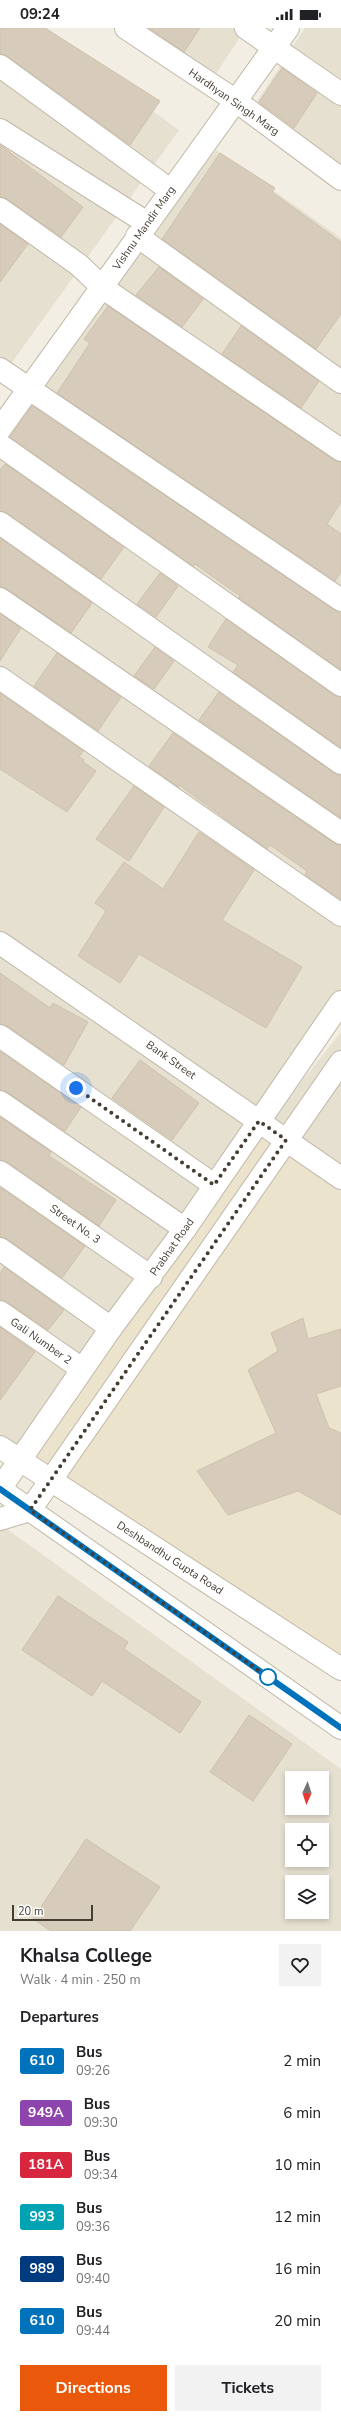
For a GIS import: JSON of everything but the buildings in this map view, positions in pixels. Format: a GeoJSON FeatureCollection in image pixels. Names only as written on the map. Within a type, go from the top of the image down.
{"type":"FeatureCollection","features":[{"type":"Feature","properties":{"kind":"street","name":"Hardhyan Singh Marg"},"geometry":{"type":"LineString","coordinates":[[126,28],[236,101],[341,179]]}},
{"type":"Feature","properties":{"kind":"street"},"geometry":{"type":"LineString","coordinates":[[246,28],[341,94]]}},
{"type":"Feature","properties":{"kind":"street","name":"Vishnu Mandir Marg"},"geometry":{"type":"LineString","coordinates":[[0,429],[103,288],[142,229],[288,28]]}},
{"type":"Feature","properties":{"kind":"street"},"geometry":{"type":"LineString","coordinates":[[0,66],[170,190]]}},
{"type":"Feature","properties":{"kind":"street"},"geometry":{"type":"LineString","coordinates":[[0,130],[142,229],[341,382]]}},
{"type":"Feature","properties":{"kind":"street"},"geometry":{"type":"LineString","coordinates":[[0,209],[80,265],[103,288],[341,450]]}},
{"type":"Feature","properties":{"kind":"street"},"geometry":{"type":"LineString","coordinates":[[0,369],[28,390],[341,600]]}},
{"type":"Feature","properties":{"kind":"street"},"geometry":{"type":"LineString","coordinates":[[0,445],[341,685]]}},
{"type":"Feature","properties":{"kind":"street"},"geometry":{"type":"LineString","coordinates":[[0,523],[341,763]]}},
{"type":"Feature","properties":{"kind":"street"},"geometry":{"type":"LineString","coordinates":[[0,599],[341,833]]}},
{"type":"Feature","properties":{"kind":"street"},"geometry":{"type":"LineString","coordinates":[[0,678],[341,915]]}},
{"type":"Feature","properties":{"kind":"street","name":"Bank Street"},"geometry":{"type":"LineString","coordinates":[[0,943],[341,1178]]}},
{"type":"Feature","properties":{"kind":"street","name":"Prabhat Road"},"geometry":{"type":"LineString","coordinates":[[0,1489],[111,1328],[185,1230],[214,1185],[341,1002]]}},
{"type":"Feature","properties":{"kind":"street"},"geometry":{"type":"LineString","coordinates":[[0,1036],[214,1185]]}},
{"type":"Feature","properties":{"kind":"street"},"geometry":{"type":"LineString","coordinates":[[0,1519],[30,1510],[341,1062]]}},
{"type":"Feature","properties":{"kind":"street"},"geometry":{"type":"LineString","coordinates":[[0,1102],[185,1230]]}},
{"type":"Feature","properties":{"kind":"street","name":"Street No. 3"},"geometry":{"type":"LineString","coordinates":[[0,1172],[151,1277]]}},
{"type":"Feature","properties":{"kind":"street"},"geometry":{"type":"LineString","coordinates":[[0,1249],[111,1328]]}},
{"type":"Feature","properties":{"kind":"street","name":"Gali Number 2"},"geometry":{"type":"LineString","coordinates":[[0,1312],[82,1369]]}},
{"type":"Feature","properties":{"kind":"street","name":"Deshbandhu Gupta Road"},"geometry":{"type":"LineString","coordinates":[[0,1446],[341,1669]]}},
{"type":"Feature","properties":{"kind":"street"},"geometry":{"type":"LineString","coordinates":[[0,1489],[341,1728]]}},
{"type":"Feature","properties":{"kind":"shaded area"},"geometry":{"type":"Polygon","coordinates":[[[0,28],[36,28],[179,130],[0,379],[0,28]]]}},
{"type":"Feature","properties":{"kind":"shaded area"},"geometry":{"type":"Polygon","coordinates":[[[143,28],[246,28],[215,75],[143,28]]]}},
{"type":"Feature","properties":{"kind":"shaded area"},"geometry":{"type":"Polygon","coordinates":[[[305,28],[341,28],[341,172],[252,109],[305,28]]]}},
{"type":"Feature","properties":{"kind":"shaded area"},"geometry":{"type":"Polygon","coordinates":[[[216,150],[341,238],[341,1006],[263,1130],[341,1032],[341,1192],[260,1135],[32,1463],[0,1441],[0,419],[216,150]]]}},
{"type":"Feature","properties":{"kind":"shaded area"},"geometry":{"type":"Polygon","coordinates":[[[260,1135],[341,1192],[341,1676],[32,1463],[260,1135]]]}},
{"type":"Feature","properties":{"kind":"shaded area"},"geometry":{"type":"Polygon","coordinates":[[[0,1524],[341,1769],[341,1931],[0,1931],[0,1524]]]}},
{"type":"Feature","properties":{"kind":"bus line","name":"610"},"geometry":{"type":"LineString","coordinates":[[0,1489],[341,1728]]}},
{"type":"Feature","properties":{"kind":"route"},"geometry":{"type":"LineString","coordinates":[[76,1088],[214,1185],[259,1121],[286,1140],[30,1510],[268,1677]]}}]}
